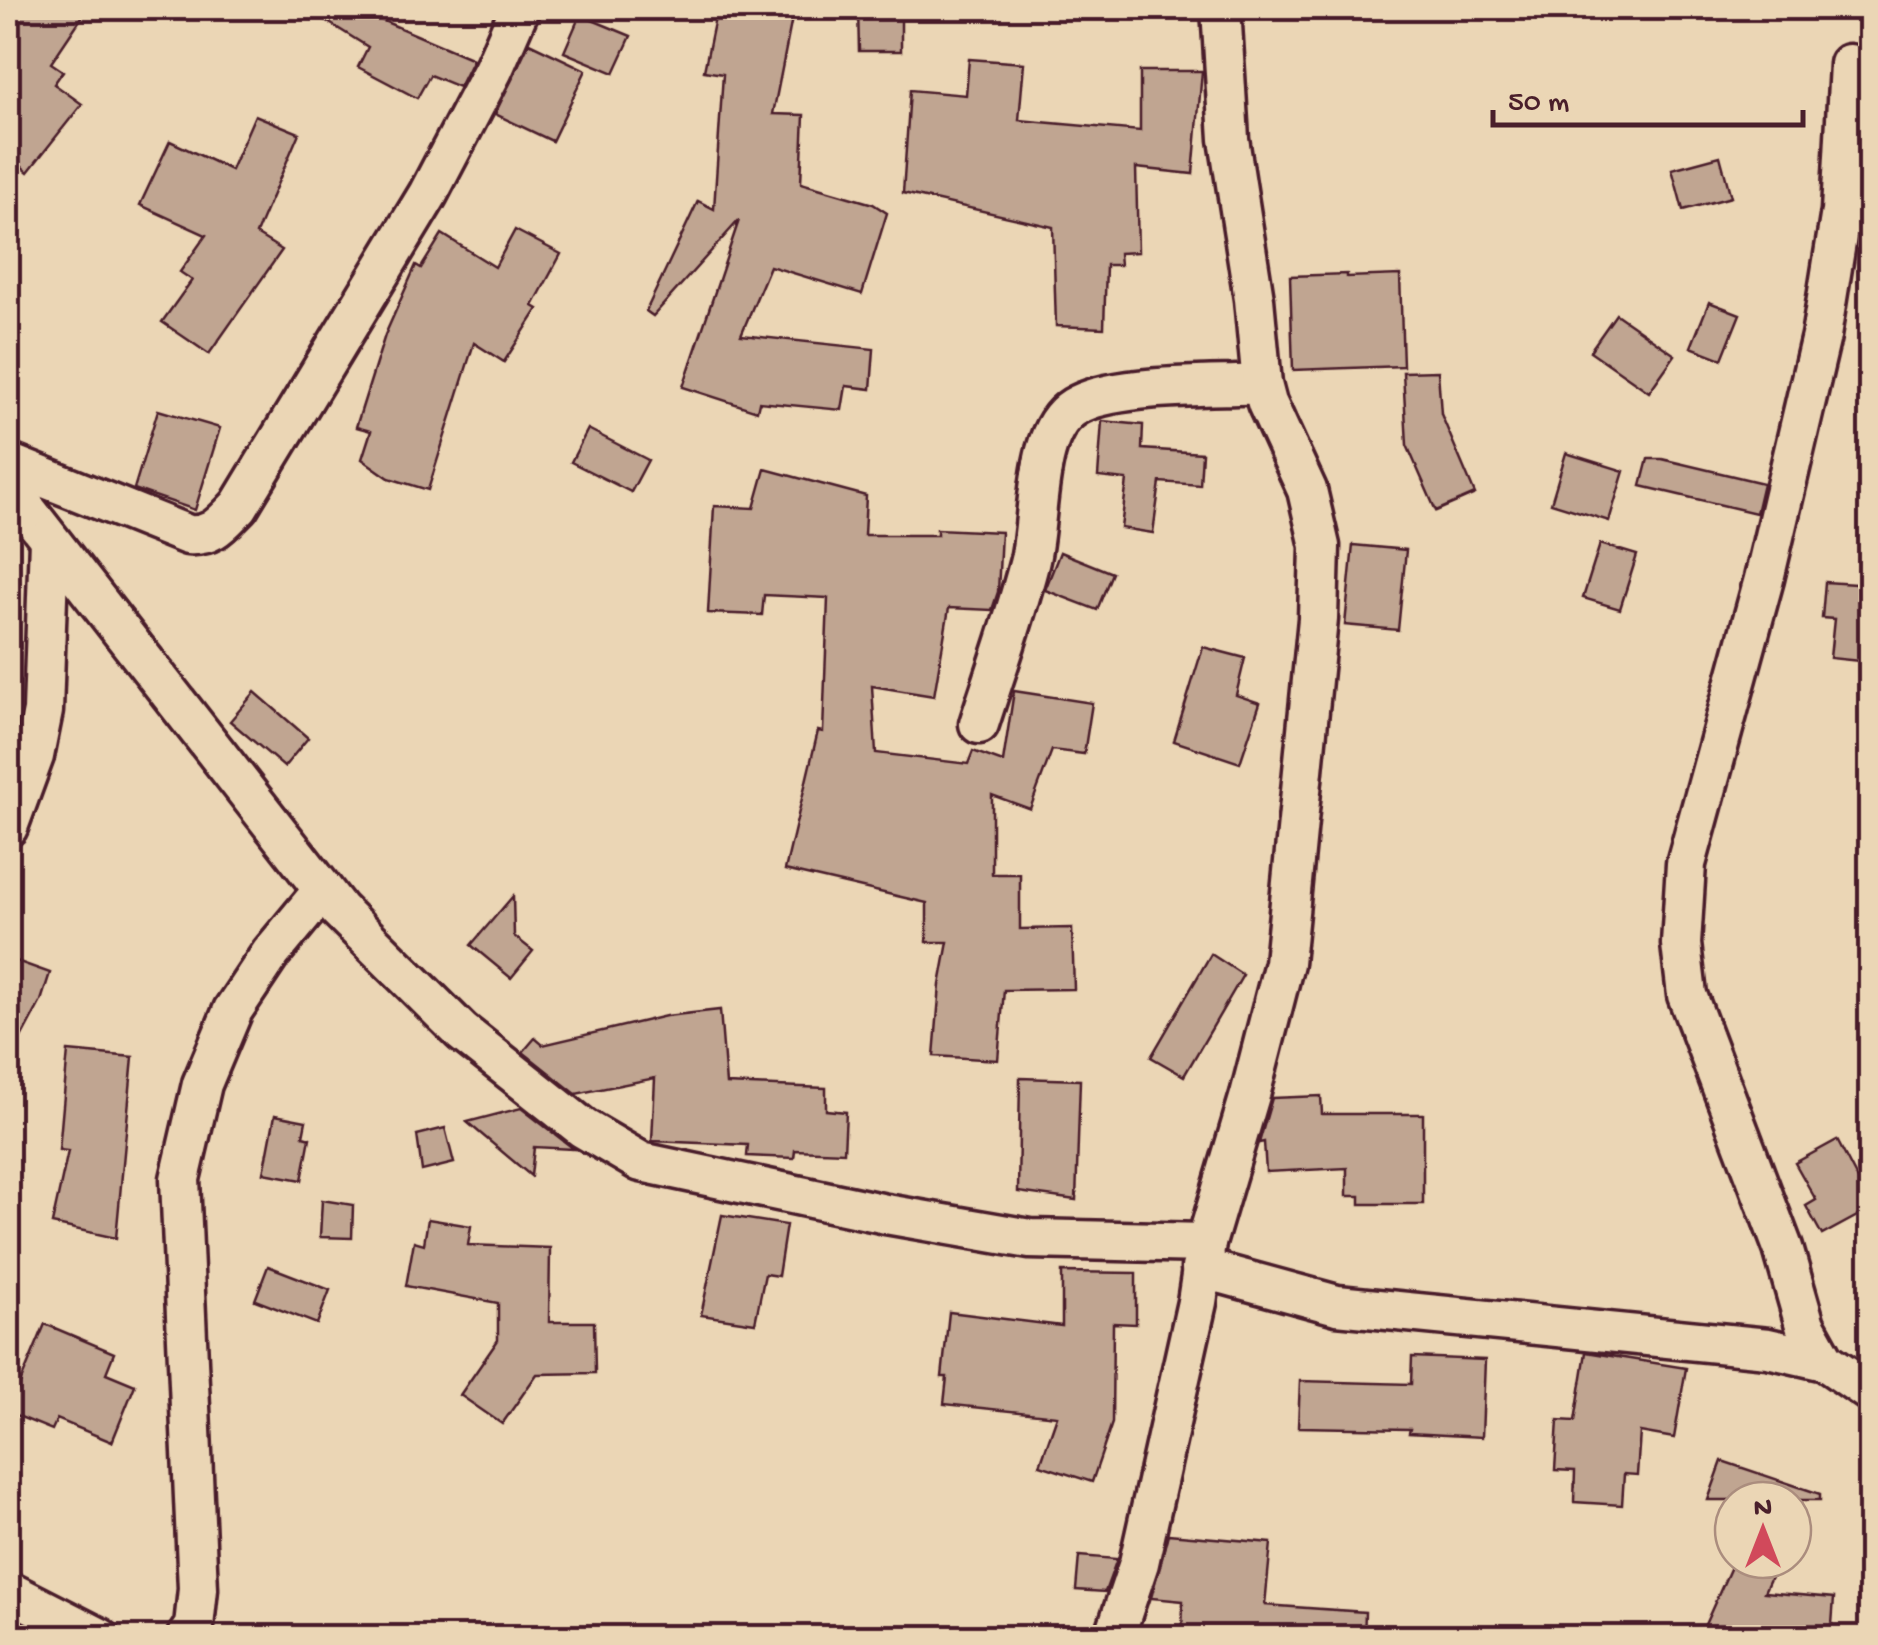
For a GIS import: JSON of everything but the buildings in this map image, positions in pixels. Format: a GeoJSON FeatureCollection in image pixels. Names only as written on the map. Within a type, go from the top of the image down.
{"type":"FeatureCollection","features":[{"type":"Feature","properties":{"kind":"street"},"geometry":{"type":"LineString","coordinates":[[8,463],[188,535],[204,536],[214,531],[239,506],[428,194],[493,70],[518,8]]}},
{"type":"Feature","properties":{"kind":"street"},"geometry":{"type":"LineString","coordinates":[[1114,1638],[1139,1563],[1197,1302],[1203,1256],[1284,963],[1318,619],[1320,546],[1306,490],[1266,403],[1262,384],[1254,299],[1229,138],[1221,8]]}},
{"type":"Feature","properties":{"kind":"street"},"geometry":{"type":"LineString","coordinates":[[1825,1361],[1805,1325],[1782,1248],[1687,994],[1681,944],[1686,864],[1764,579],[1821,336],[1841,211],[1850,64]]}},
{"type":"Feature","properties":{"kind":"street"},"geometry":{"type":"LineString","coordinates":[[979,724],[1031,560],[1042,468],[1056,424],[1071,408],[1092,398],[1140,391],[1262,384]]}},
{"type":"Feature","properties":{"kind":"street"},"geometry":{"type":"LineString","coordinates":[[8,486],[339,910],[462,1032],[583,1128],[641,1162],[852,1207],[1030,1239],[1203,1256],[1337,1305],[1768,1348],[1825,1361],[1870,1392]]}},
{"type":"Feature","properties":{"kind":"street"},"geometry":{"type":"LineString","coordinates":[[8,827],[34,756],[43,710],[49,540]]}},
{"type":"Feature","properties":{"kind":"street"},"geometry":{"type":"LineString","coordinates":[[186,1638],[194,1626],[198,1589],[180,1179],[202,1084],[232,1010],[270,954],[323,890]]}},
{"type":"Feature","properties":{"kind":"street"},"geometry":{"type":"LineString","coordinates":[[8,1591],[100,1638]]}}]}
